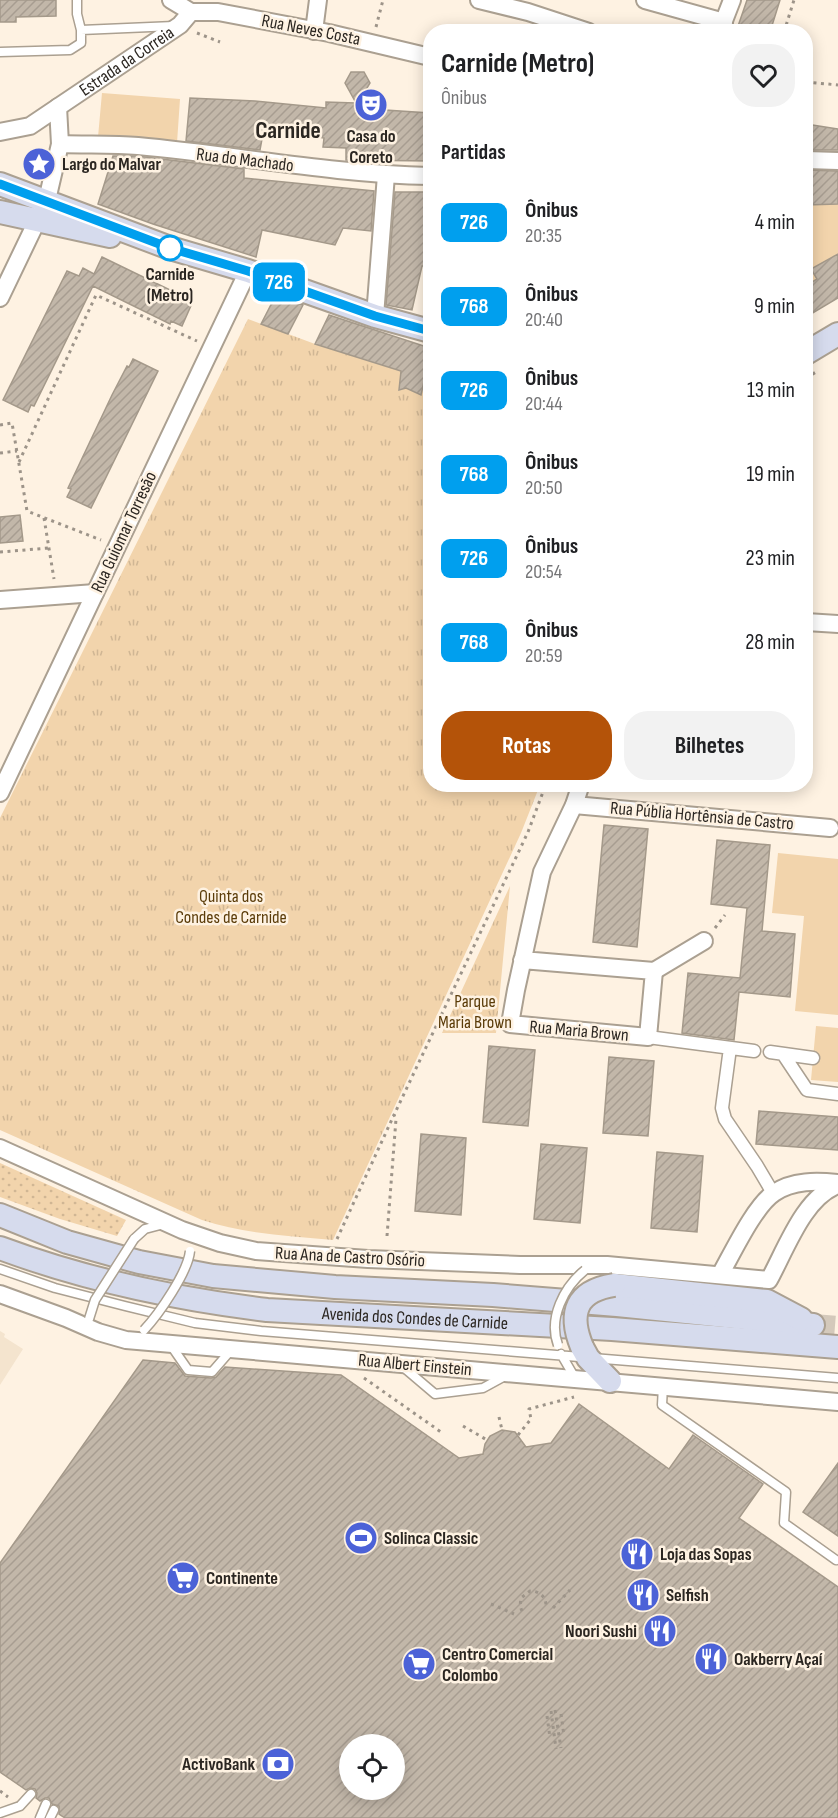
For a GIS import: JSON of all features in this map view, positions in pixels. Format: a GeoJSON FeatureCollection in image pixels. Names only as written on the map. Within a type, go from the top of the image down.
{"type":"FeatureCollection","features":[{"type":"Feature","properties":{"kind":"main road"},"geometry":{"type":"LineString","coordinates":[[0,184],[170,248],[248,271],[375,316],[423,329]]}},
{"type":"Feature","properties":{"kind":"main road"},"geometry":{"type":"LineString","coordinates":[[0,212],[170,248]]}},
{"type":"Feature","properties":{"kind":"main road"},"geometry":{"type":"LineString","coordinates":[[813,349],[838,334]]}},
{"type":"Feature","properties":{"kind":"main road","name":"Avenida dos Condes de Carnide"},"geometry":{"type":"LineString","coordinates":[[0,1215],[87,1248],[139,1262],[213,1276],[335,1287],[617,1305],[813,1325],[767,1301],[610,1275]]}},
{"type":"Feature","properties":{"kind":"main road","name":"Avenida dos Condes de Carnide"},"geometry":{"type":"LineString","coordinates":[[0,1248],[132,1287],[237,1306],[612,1329],[838,1347]]}},
{"type":"Feature","properties":{"kind":"main road"},"geometry":{"type":"LineString","coordinates":[[610,1275],[598,1288],[583,1297],[577,1307],[576,1332],[577,1354],[610,1381]]}},
{"type":"Feature","properties":{"kind":"street"},"geometry":{"type":"LineString","coordinates":[[171,0],[191,12]]}},
{"type":"Feature","properties":{"kind":"street"},"geometry":{"type":"LineString","coordinates":[[314,31],[318,0]]}},
{"type":"Feature","properties":{"kind":"street"},"geometry":{"type":"LineString","coordinates":[[479,0],[565,24]]}},
{"type":"Feature","properties":{"kind":"street"},"geometry":{"type":"LineString","coordinates":[[645,0],[713,24]]}},
{"type":"Feature","properties":{"kind":"street"},"geometry":{"type":"LineString","coordinates":[[723,24],[732,0]]}},
{"type":"Feature","properties":{"kind":"street","name":"Estrada da Correia"},"geometry":{"type":"LineString","coordinates":[[0,132],[30,126],[180,26],[191,12]]}},
{"type":"Feature","properties":{"kind":"street","name":"Rua Neves Costa"},"geometry":{"type":"LineString","coordinates":[[191,12],[218,12],[423,55]]}},
{"type":"Feature","properties":{"kind":"street"},"geometry":{"type":"LineString","coordinates":[[0,298],[47,200],[60,144],[58,107]]}},
{"type":"Feature","properties":{"kind":"street","name":"Rua do Machado"},"geometry":{"type":"LineString","coordinates":[[60,144],[137,146],[323,169],[423,176]]}},
{"type":"Feature","properties":{"kind":"street"},"geometry":{"type":"LineString","coordinates":[[813,160],[838,161]]}},
{"type":"Feature","properties":{"kind":"street"},"geometry":{"type":"LineString","coordinates":[[375,316],[386,175]]}},
{"type":"Feature","properties":{"kind":"street","name":"Rua Guiomar Torresão"},"geometry":{"type":"LineString","coordinates":[[0,793],[248,271]]}},
{"type":"Feature","properties":{"kind":"street"},"geometry":{"type":"LineString","coordinates":[[0,600],[95,593]]}},
{"type":"Feature","properties":{"kind":"street"},"geometry":{"type":"LineString","coordinates":[[813,622],[838,624]]}},
{"type":"Feature","properties":{"kind":"street","name":"Rua Maria Brown"},"geometry":{"type":"LineString","coordinates":[[578,792],[542,872],[510,1024],[648,1037],[654,971]]}},
{"type":"Feature","properties":{"kind":"street","name":"Rua Públia Hortênsia de Castro"},"geometry":{"type":"LineString","coordinates":[[574,805],[830,828]]}},
{"type":"Feature","properties":{"kind":"street"},"geometry":{"type":"LineString","coordinates":[[522,960],[654,971],[704,941]]}},
{"type":"Feature","properties":{"kind":"street"},"geometry":{"type":"LineString","coordinates":[[648,1037],[754,1051]]}},
{"type":"Feature","properties":{"kind":"street"},"geometry":{"type":"LineString","coordinates":[[720,1275],[760,1208],[773,1193],[725,1119],[722,1108],[730,1048]]}},
{"type":"Feature","properties":{"kind":"street"},"geometry":{"type":"LineString","coordinates":[[770,1052],[813,1058]]}},
{"type":"Feature","properties":{"kind":"street"},"geometry":{"type":"LineString","coordinates":[[783,1054],[807,1090],[838,1094]]}},
{"type":"Feature","properties":{"kind":"street","name":"Rua Ana de Castro Osório"},"geometry":{"type":"LineString","coordinates":[[0,1148],[175,1227],[220,1243],[256,1251],[520,1265],[610,1275],[720,1275],[769,1280],[812,1202],[826,1190],[838,1184]]}},
{"type":"Feature","properties":{"kind":"street","name":"Rua Ana de Castro Osório"},"geometry":{"type":"LineString","coordinates":[[773,1193],[789,1185],[804,1182],[838,1184]]}},
{"type":"Feature","properties":{"kind":"street","name":"Rua Albert Einstein"},"geometry":{"type":"LineString","coordinates":[[0,1294],[66,1318],[88,1323],[126,1340],[838,1402]]}},
{"type":"Feature","properties":{"kind":"lane"},"geometry":{"type":"LineString","coordinates":[[0,52],[70,50],[81,43],[77,0]]}},
{"type":"Feature","properties":{"kind":"lane"},"geometry":{"type":"LineString","coordinates":[[81,30],[180,26]]}},
{"type":"Feature","properties":{"kind":"lane"},"geometry":{"type":"LineString","coordinates":[[88,1323],[94,1300],[134,1239],[145,1229],[175,1227],[190,1251],[187,1267],[156,1315],[144,1329],[126,1340]]}},
{"type":"Feature","properties":{"kind":"lane"},"geometry":{"type":"LineString","coordinates":[[0,1269],[55,1288],[195,1323],[261,1331],[577,1354],[838,1378]]}},
{"type":"Feature","properties":{"kind":"lane"},"geometry":{"type":"LineString","coordinates":[[577,1354],[558,1345],[556,1316],[561,1299],[571,1284],[585,1270],[610,1275]]}},
{"type":"Feature","properties":{"kind":"lane"},"geometry":{"type":"LineString","coordinates":[[169,1344],[188,1370],[212,1372],[232,1349]]}},
{"type":"Feature","properties":{"kind":"lane"},"geometry":{"type":"LineString","coordinates":[[575,1378],[577,1354]]}},
{"type":"Feature","properties":{"kind":"lane"},"geometry":{"type":"LineString","coordinates":[[400,1364],[435,1394],[483,1388],[510,1374]]}},
{"type":"Feature","properties":{"kind":"lane"},"geometry":{"type":"LineString","coordinates":[[663,1386],[662,1405],[786,1492],[784,1523],[836,1560]]}},
{"type":"Feature","properties":{"kind":"lane"},"geometry":{"type":"LineString","coordinates":[[0,1813],[20,1806],[31,1794]]}},
{"type":"Feature","properties":{"kind":"lane"},"geometry":{"type":"LineString","coordinates":[[40,1818],[46,1804]]}},
{"type":"Feature","properties":{"kind":"path"},"geometry":{"type":"LineString","coordinates":[[373,43],[383,0]]}},
{"type":"Feature","properties":{"kind":"path"},"geometry":{"type":"LineString","coordinates":[[786,24],[794,0]]}},
{"type":"Feature","properties":{"kind":"path"},"geometry":{"type":"LineString","coordinates":[[180,26],[220,42]]}},
{"type":"Feature","properties":{"kind":"path"},"geometry":{"type":"LineString","coordinates":[[813,83],[838,85]]}},
{"type":"Feature","properties":{"kind":"path"},"geometry":{"type":"LineString","coordinates":[[19,462],[96,295],[211,348]]}},
{"type":"Feature","properties":{"kind":"path"},"geometry":{"type":"LineString","coordinates":[[0,425],[12,423],[27,511],[117,547]]}},
{"type":"Feature","properties":{"kind":"path"},"geometry":{"type":"LineString","coordinates":[[0,453],[16,451]]}},
{"type":"Feature","properties":{"kind":"path"},"geometry":{"type":"LineString","coordinates":[[44,518],[57,596]]}},
{"type":"Feature","properties":{"kind":"path"},"geometry":{"type":"LineString","coordinates":[[0,552],[49,548]]}},
{"type":"Feature","properties":{"kind":"path"},"geometry":{"type":"LineString","coordinates":[[335,1242],[528,832],[543,792]]}},
{"type":"Feature","properties":{"kind":"path"},"geometry":{"type":"LineString","coordinates":[[387,1236],[396,1119],[394,1115]]}},
{"type":"Feature","properties":{"kind":"path"},"geometry":{"type":"LineString","coordinates":[[364,1378],[441,1432]]}},
{"type":"Feature","properties":{"kind":"path"},"geometry":{"type":"LineString","coordinates":[[518,1435],[531,1419],[529,1409],[581,1395]]}},
{"type":"Feature","properties":{"kind":"path"},"geometry":{"type":"LineString","coordinates":[[499,1417],[502,1430]]}},
{"type":"Feature","properties":{"kind":"path"},"geometry":{"type":"LineString","coordinates":[[463,1426],[487,1440]]}},
{"type":"Feature","properties":{"kind":"path"},"geometry":{"type":"LineString","coordinates":[[553,1608],[570,1590]]}},
{"type":"Feature","properties":{"kind":"path"},"geometry":{"type":"LineString","coordinates":[[522,1611],[521,1598],[530,1591],[541,1594],[546,1606]]}},
{"type":"Feature","properties":{"kind":"path"},"geometry":{"type":"LineString","coordinates":[[491,1604],[514,1614]]}},
{"type":"Feature","properties":{"kind":"path"},"geometry":{"type":"LineString","coordinates":[[553,1711],[559,1749]]}},
{"type":"Feature","properties":{"kind":"path"},"geometry":{"type":"LineString","coordinates":[[561,1714],[564,1736]]}},
{"type":"Feature","properties":{"kind":"path"},"geometry":{"type":"LineString","coordinates":[[546,1716],[550,1738]]}},
{"type":"Feature","properties":{"kind":"shaded area"},"geometry":{"type":"Polygon","coordinates":[[[0,1331],[5,1334],[4,1337],[23,1349],[0,1385],[0,1331]]]}},
{"type":"Feature","properties":{"kind":"green space"},"geometry":{"type":"Polygon","coordinates":[[[102,93],[180,99],[177,143],[98,137],[102,93]]]}},
{"type":"Feature","properties":{"kind":"green space"},"geometry":{"type":"Polygon","coordinates":[[[838,204],[838,254],[813,268],[813,205],[838,204]]]}},
{"type":"Feature","properties":{"kind":"green space","name":"Quinta dos Condes de Carnide"},"geometry":{"type":"Polygon","coordinates":[[[248,319],[315,344],[423,377],[423,792],[537,792],[521,833],[333,1240],[250,1231],[202,1220],[0,1130],[0,818],[248,319]]]}},
{"type":"Feature","properties":{"kind":"green space"},"geometry":{"type":"Polygon","coordinates":[[[778,853],[838,859],[838,1015],[795,1011],[804,916],[772,913],[778,853]]]}},
{"type":"Feature","properties":{"kind":"green space","name":"Parque Maria Brown"},"geometry":{"type":"Polygon","coordinates":[[[510,886],[496,1033],[442,1033],[510,886]]]}},
{"type":"Feature","properties":{"kind":"green space"},"geometry":{"type":"Polygon","coordinates":[[[816,1026],[838,1028],[838,1082],[811,1080],[816,1026]]]}},
{"type":"Feature","properties":{"kind":"green space"},"geometry":{"type":"Polygon","coordinates":[[[0,1163],[126,1220],[117,1236],[60,1219],[0,1197],[0,1163]]]}},
{"type":"Feature","properties":{"kind":"building"},"geometry":{"type":"Polygon","coordinates":[[[0,0],[56,0],[56,16],[16,17],[16,22],[0,22],[0,0]]]}},
{"type":"Feature","properties":{"kind":"building"},"geometry":{"type":"Polygon","coordinates":[[[747,0],[780,0],[772,24],[739,24],[747,0]]]}},
{"type":"Feature","properties":{"kind":"building"},"geometry":{"type":"Polygon","coordinates":[[[351,72],[364,72],[370,83],[355,108],[423,113],[423,161],[346,160],[346,148],[323,147],[324,138],[264,128],[260,150],[186,141],[190,98],[326,108],[326,102],[356,103],[345,83],[351,72]]]}},
{"type":"Feature","properties":{"kind":"building"},"geometry":{"type":"Polygon","coordinates":[[[813,125],[838,129],[838,150],[813,150],[813,125]]]}},
{"type":"Feature","properties":{"kind":"building"},"geometry":{"type":"Polygon","coordinates":[[[113,156],[137,156],[244,169],[244,178],[374,191],[371,231],[343,228],[335,245],[262,230],[256,257],[98,204],[113,156]]]}},
{"type":"Feature","properties":{"kind":"building"},"geometry":{"type":"Polygon","coordinates":[[[813,170],[838,171],[838,204],[813,205],[813,170]]]}},
{"type":"Feature","properties":{"kind":"building"},"geometry":{"type":"Polygon","coordinates":[[[395,192],[423,192],[423,266],[412,310],[386,305],[395,192]]]}},
{"type":"Feature","properties":{"kind":"building"},"geometry":{"type":"Polygon","coordinates":[[[838,254],[838,298],[813,313],[813,282],[817,279],[813,268],[838,254]]]}},
{"type":"Feature","properties":{"kind":"building"},"geometry":{"type":"Polygon","coordinates":[[[102,257],[193,301],[182,326],[171,321],[170,324],[93,286],[34,406],[31,405],[28,412],[3,400],[67,271],[79,276],[83,268],[94,274],[102,257]]]}},
{"type":"Feature","properties":{"kind":"building"},"geometry":{"type":"Polygon","coordinates":[[[276,295],[303,305],[288,334],[261,324],[276,295]]]}},
{"type":"Feature","properties":{"kind":"building"},"geometry":{"type":"Polygon","coordinates":[[[329,315],[423,346],[421,395],[406,388],[399,390],[401,371],[315,344],[329,315]]]}},
{"type":"Feature","properties":{"kind":"building"},"geometry":{"type":"Polygon","coordinates":[[[133,359],[158,371],[91,508],[67,497],[71,489],[68,488],[112,395],[133,359]]]}},
{"type":"Feature","properties":{"kind":"building"},"geometry":{"type":"Polygon","coordinates":[[[20,515],[23,541],[0,543],[0,517],[20,515]]]}},
{"type":"Feature","properties":{"kind":"building"},"geometry":{"type":"Polygon","coordinates":[[[604,825],[648,829],[637,947],[593,942],[604,825]]]}},
{"type":"Feature","properties":{"kind":"building"},"geometry":{"type":"Polygon","coordinates":[[[717,840],[770,845],[762,931],[795,934],[790,997],[739,992],[734,1040],[682,1033],[688,973],[740,978],[747,908],[711,904],[717,840]]]}},
{"type":"Feature","properties":{"kind":"building"},"geometry":{"type":"Polygon","coordinates":[[[489,1046],[535,1050],[528,1126],[483,1122],[489,1046]]]}},
{"type":"Feature","properties":{"kind":"building"},"geometry":{"type":"Polygon","coordinates":[[[609,1057],[654,1061],[648,1136],[603,1133],[609,1057]]]}},
{"type":"Feature","properties":{"kind":"building"},"geometry":{"type":"Polygon","coordinates":[[[759,1111],[838,1117],[838,1150],[756,1144],[759,1111]]]}},
{"type":"Feature","properties":{"kind":"building"},"geometry":{"type":"Polygon","coordinates":[[[421,1134],[466,1138],[461,1215],[415,1211],[421,1134]]]}},
{"type":"Feature","properties":{"kind":"building"},"geometry":{"type":"Polygon","coordinates":[[[541,1144],[587,1148],[580,1223],[534,1219],[541,1144]]]}},
{"type":"Feature","properties":{"kind":"building"},"geometry":{"type":"Polygon","coordinates":[[[657,1152],[703,1156],[697,1232],[651,1228],[657,1152]]]}},
{"type":"Feature","properties":{"kind":"building","name":"Centro Comercial Colombo"},"geometry":{"type":"Polygon","coordinates":[[[143,1360],[175,1363],[185,1376],[211,1378],[216,1377],[225,1367],[341,1375],[459,1458],[483,1454],[490,1436],[502,1430],[515,1432],[526,1447],[551,1443],[579,1404],[669,1469],[693,1435],[763,1484],[739,1518],[838,1587],[838,1818],[65,1818],[59,1814],[59,1806],[52,1804],[49,1798],[40,1801],[36,1798],[35,1789],[26,1790],[0,1772],[0,1563],[143,1360]]]}},
{"type":"Feature","properties":{"kind":"building"},"geometry":{"type":"Polygon","coordinates":[[[838,1463],[838,1536],[803,1512],[838,1463]]]}},
{"type":"Feature","properties":{"kind":"tunnel"},"geometry":{"type":"LineString","coordinates":[[813,1325],[838,1327]]}},
{"type":"Feature","properties":{"kind":"bus line","name":"726"},"geometry":{"type":"LineString","coordinates":[[0,184],[170,248],[248,271],[375,316],[423,329]]}},
{"type":"Feature","properties":{"kind":"place","name":"Casa do Coreto"},"geometry":{"type":"Point","coordinates":[371,105]}},
{"type":"Feature","properties":{"kind":"place","name":"Largo do Malvar"},"geometry":{"type":"Point","coordinates":[39,164]}},
{"type":"Feature","properties":{"kind":"place","name":"Carnide (Metro)"},"geometry":{"type":"Point","coordinates":[170,248]}},
{"type":"Feature","properties":{"kind":"place","name":"Solinca Classic"},"geometry":{"type":"Point","coordinates":[361,1538]}},
{"type":"Feature","properties":{"kind":"place","name":"Loja das Sopas"},"geometry":{"type":"Point","coordinates":[637,1554]}},
{"type":"Feature","properties":{"kind":"place","name":"Continente"},"geometry":{"type":"Point","coordinates":[183,1578]}},
{"type":"Feature","properties":{"kind":"place","name":"Selfish"},"geometry":{"type":"Point","coordinates":[643,1595]}},
{"type":"Feature","properties":{"kind":"place","name":"Noori Sushi"},"geometry":{"type":"Point","coordinates":[660,1631]}},
{"type":"Feature","properties":{"kind":"place","name":"Oakberry Açaí"},"geometry":{"type":"Point","coordinates":[711,1659]}},
{"type":"Feature","properties":{"kind":"place","name":"Centro Comercial Colombo"},"geometry":{"type":"Point","coordinates":[419,1664]}},
{"type":"Feature","properties":{"kind":"place","name":"ActivoBank"},"geometry":{"type":"Point","coordinates":[278,1764]}},
{"type":"Feature","properties":{"kind":"district","name":"Carnide"},"geometry":{"type":"Point","coordinates":[288,130]}}]}
